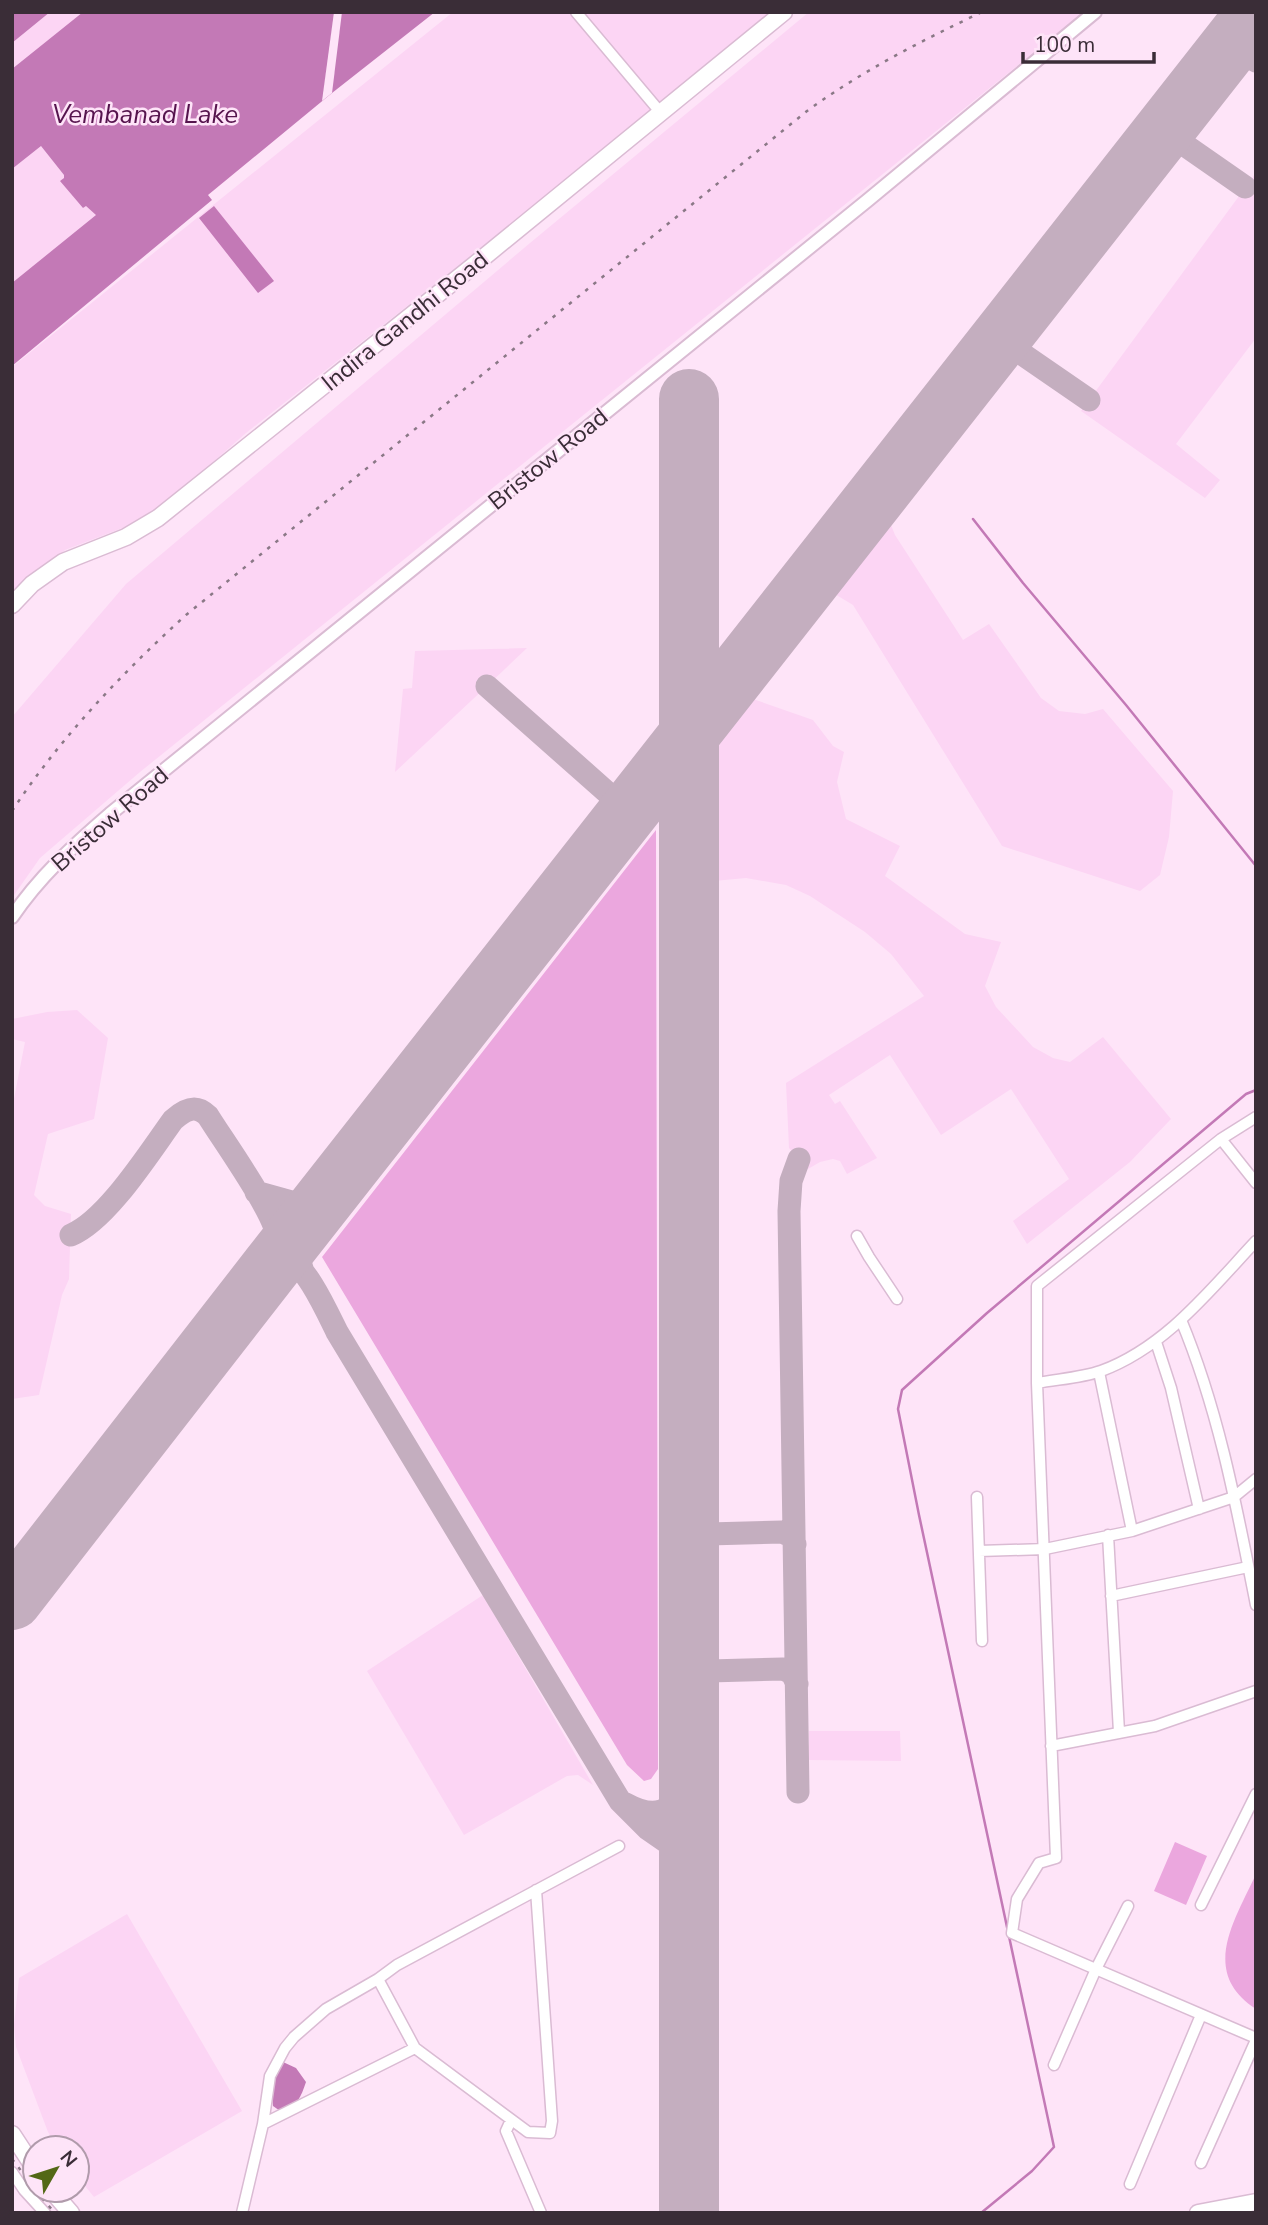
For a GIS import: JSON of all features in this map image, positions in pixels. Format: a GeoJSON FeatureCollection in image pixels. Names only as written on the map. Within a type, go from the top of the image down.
{"type":"FeatureCollection","features":[{"type":"Feature","properties":{"kind":"main road","name":"Indira Gandhi Road"},"geometry":{"type":"LineString","coordinates":[[12,605],[32,584],[63,562],[126,537],[158,518],[473,267],[784,12]]}},
{"type":"Feature","properties":{"kind":"main road"},"geometry":{"type":"LineString","coordinates":[[1198,2213],[1256,2202]]}},
{"type":"Feature","properties":{"kind":"street"},"geometry":{"type":"LineString","coordinates":[[576,12],[661,113]]}},
{"type":"Feature","properties":{"kind":"street","name":"Bristow Road"},"geometry":{"type":"LineString","coordinates":[[12,917],[25,897],[53,867],[110,814],[868,200],[1095,12]]}},
{"type":"Feature","properties":{"kind":"street"},"geometry":{"type":"LineString","coordinates":[[1201,2163],[1256,2039],[1012,1933],[1017,1899],[1039,1863],[1056,1858],[1037,1383],[1037,1286],[1221,1139],[1256,1117]]}},
{"type":"Feature","properties":{"kind":"street"},"geometry":{"type":"LineString","coordinates":[[1221,1139],[1256,1183]]}},
{"type":"Feature","properties":{"kind":"street"},"geometry":{"type":"LineString","coordinates":[[857,1236],[897,1299]]}},
{"type":"Feature","properties":{"kind":"street"},"geometry":{"type":"LineString","coordinates":[[1037,1383],[1099,1372],[1156,1342],[1181,1320],[1256,1241]]}},
{"type":"Feature","properties":{"kind":"street"},"geometry":{"type":"LineString","coordinates":[[1181,1320],[1202,1370],[1234,1497],[1256,1605]]}},
{"type":"Feature","properties":{"kind":"street"},"geometry":{"type":"LineString","coordinates":[[1156,1342],[1171,1388],[1199,1509]]}},
{"type":"Feature","properties":{"kind":"street"},"geometry":{"type":"LineString","coordinates":[[1099,1372],[1132,1531]]}},
{"type":"Feature","properties":{"kind":"street"},"geometry":{"type":"LineString","coordinates":[[979,1550],[1045,1549],[1132,1531],[1234,1497],[1256,1479]]}},
{"type":"Feature","properties":{"kind":"street"},"geometry":{"type":"LineString","coordinates":[[977,1497],[982,1641]]}},
{"type":"Feature","properties":{"kind":"street"},"geometry":{"type":"LineString","coordinates":[[1108,1535],[1119,1732]]}},
{"type":"Feature","properties":{"kind":"street"},"geometry":{"type":"LineString","coordinates":[[1111,1596],[1248,1567]]}},
{"type":"Feature","properties":{"kind":"street"},"geometry":{"type":"LineString","coordinates":[[1051,1746],[1166,1722],[1256,1691]]}},
{"type":"Feature","properties":{"kind":"street"},"geometry":{"type":"LineString","coordinates":[[1201,1905],[1256,1794]]}},
{"type":"Feature","properties":{"kind":"street"},"geometry":{"type":"LineString","coordinates":[[242,2213],[263,2124],[270,2076],[294,2037],[326,2009],[397,1965],[619,1846]]}},
{"type":"Feature","properties":{"kind":"street"},"geometry":{"type":"LineString","coordinates":[[378,1979],[415,2048],[528,2132],[550,2133],[552,2121],[536,1890]]}},
{"type":"Feature","properties":{"kind":"street"},"geometry":{"type":"LineString","coordinates":[[1054,2065],[1096,1969],[1128,1906]]}},
{"type":"Feature","properties":{"kind":"street"},"geometry":{"type":"LineString","coordinates":[[1130,2183],[1201,2015]]}},
{"type":"Feature","properties":{"kind":"street"},"geometry":{"type":"LineString","coordinates":[[263,2124],[415,2048]]}},
{"type":"Feature","properties":{"kind":"street"},"geometry":{"type":"LineString","coordinates":[[511,2120],[506,2131],[541,2213]]}},
{"type":"Feature","properties":{"kind":"street"},"geometry":{"type":"LineString","coordinates":[[12,2172],[45,2213]]}},
{"type":"Feature","properties":{"kind":"shaded area"},"geometry":{"type":"Polygon","coordinates":[[[50,12],[83,12],[12,69],[12,43],[50,12]]]}},
{"type":"Feature","properties":{"kind":"shaded area"},"geometry":{"type":"Polygon","coordinates":[[[453,12],[776,12],[665,103],[246,433],[151,517],[65,550],[12,595],[12,367],[453,12]]]}},
{"type":"Feature","properties":{"kind":"shaded area"},"geometry":{"type":"Polygon","coordinates":[[[809,12],[1084,12],[140,772],[40,858],[12,898],[12,717],[126,584],[809,12]]]}},
{"type":"Feature","properties":{"kind":"shaded area"},"geometry":{"type":"Polygon","coordinates":[[[41,146],[64,175],[61,181],[83,208],[90,207],[96,215],[12,283],[12,169],[41,146]]]}},
{"type":"Feature","properties":{"kind":"shaded area"},"geometry":{"type":"Polygon","coordinates":[[[1256,173],[1256,338],[1176,444],[1220,480],[1205,498],[1081,411],[1256,173]]]}},
{"type":"Feature","properties":{"kind":"shaded area"},"geometry":{"type":"Polygon","coordinates":[[[889,520],[895,535],[963,640],[989,624],[1041,698],[1059,711],[1085,714],[1103,709],[1173,791],[1169,837],[1160,875],[1140,891],[1002,846],[853,605],[833,593],[889,520]]]}},
{"type":"Feature","properties":{"kind":"shaded area"},"geometry":{"type":"Polygon","coordinates":[[[527,648],[395,772],[403,689],[412,688],[415,651],[527,648]]]}},
{"type":"Feature","properties":{"kind":"shaded area"},"geometry":{"type":"Polygon","coordinates":[[[753,699],[813,720],[833,746],[844,752],[837,782],[846,819],[900,846],[885,876],[965,934],[1001,942],[985,986],[996,1007],[1033,1047],[1053,1058],[1070,1062],[1103,1037],[1171,1119],[1130,1162],[1027,1244],[1013,1221],[1069,1179],[1011,1089],[941,1135],[890,1055],[829,1095],[835,1104],[840,1101],[877,1158],[847,1174],[840,1161],[833,1159],[808,1169],[789,1148],[786,1083],[924,996],[891,954],[865,932],[810,896],[786,885],[746,878],[714,881],[713,746],[753,699]]]}},
{"type":"Feature","properties":{"kind":"shaded area"},"geometry":{"type":"Polygon","coordinates":[[[656,830],[658,1769],[651,1779],[644,1781],[627,1765],[322,1257],[656,830]]]}},
{"type":"Feature","properties":{"kind":"shaded area"},"geometry":{"type":"Polygon","coordinates":[[[77,1010],[108,1038],[94,1119],[48,1134],[34,1195],[45,1206],[71,1214],[69,1279],[62,1295],[39,1395],[12,1399],[12,1109],[25,1042],[12,1039],[12,1019],[47,1012],[77,1010]]]}},
{"type":"Feature","properties":{"kind":"shaded area"},"geometry":{"type":"Polygon","coordinates":[[[483,1595],[593,1785],[578,1775],[567,1776],[464,1835],[367,1671],[483,1595]]]}},
{"type":"Feature","properties":{"kind":"shaded area"},"geometry":{"type":"Polygon","coordinates":[[[809,1731],[900,1731],[901,1761],[808,1760],[809,1731]]]}},
{"type":"Feature","properties":{"kind":"shaded area"},"geometry":{"type":"Polygon","coordinates":[[[1175,1842],[1207,1856],[1186,1905],[1154,1891],[1175,1842]]]}},
{"type":"Feature","properties":{"kind":"shaded area"},"geometry":{"type":"Polygon","coordinates":[[[1256,1874],[1256,2009],[1239,1994],[1229,1979],[1225,1962],[1232,1927],[1256,1874]]]}},
{"type":"Feature","properties":{"kind":"shaded area"},"geometry":{"type":"Polygon","coordinates":[[[127,1914],[242,2111],[94,2197],[91,2193],[91,2134],[49,2134],[16,2047],[14,2025],[19,1978],[127,1914]]]}},
{"type":"Feature","properties":{"kind":"water","name":"Vembanad Lake"},"geometry":{"type":"Polygon","coordinates":[[[12,12],[50,12],[12,43],[12,12]]]}},
{"type":"Feature","properties":{"kind":"water","name":"Vembanad Lake"},"geometry":{"type":"Polygon","coordinates":[[[83,12],[435,12],[208,195],[212,200],[12,366],[12,283],[96,215],[86,206],[83,208],[60,181],[64,175],[41,146],[12,169],[12,69],[83,12]]]}},
{"type":"Feature","properties":{"kind":"water"},"geometry":{"type":"Polygon","coordinates":[[[214,206],[274,281],[258,293],[199,218],[214,206]]]}},
{"type":"Feature","properties":{"kind":"water"},"geometry":{"type":"Polygon","coordinates":[[[283,2062],[296,2068],[306,2082],[298,2100],[283,2113],[273,2106],[272,2094],[275,2078],[283,2062]]]}},
{"type":"Feature","properties":{"kind":"pier"},"geometry":{"type":"Polygon","coordinates":[[[334,12],[342,12],[332,93],[322,101],[334,12]]]}},
{"type":"Feature","properties":{"kind":"waterway"},"geometry":{"type":"LineString","coordinates":[[973,519],[1256,866]]}},
{"type":"Feature","properties":{"kind":"waterway"},"geometry":{"type":"LineString","coordinates":[[981,2213],[1032,2171],[1054,2147],[919,1515],[898,1409],[902,1390],[987,1313],[1246,1094],[1256,1090]]}},
{"type":"Feature","properties":{"kind":"taxiway"},"geometry":{"type":"LineString","coordinates":[[1225,52],[1239,50],[1256,61]]}},
{"type":"Feature","properties":{"kind":"taxiway"},"geometry":{"type":"LineString","coordinates":[[1157,138],[1167,136],[1176,139],[1245,187]]}},
{"type":"Feature","properties":{"kind":"taxiway"},"geometry":{"type":"LineString","coordinates":[[993,348],[1003,345],[1012,347],[1089,400]]}},
{"type":"Feature","properties":{"kind":"taxiway"},"geometry":{"type":"LineString","coordinates":[[487,686],[610,795],[617,812],[615,830]]}},
{"type":"Feature","properties":{"kind":"taxiway"},"geometry":{"type":"LineString","coordinates":[[610,795],[625,798],[646,790]]}},
{"type":"Feature","properties":{"kind":"taxiway"},"geometry":{"type":"LineString","coordinates":[[71,1235],[85,1227],[113,1201],[173,1120],[182,1113],[195,1109],[208,1116],[269,1214],[278,1241],[271,1267]]}},
{"type":"Feature","properties":{"kind":"taxiway"},"geometry":{"type":"LineString","coordinates":[[798,1792],[789,1211],[791,1181],[799,1159]]}},
{"type":"Feature","properties":{"kind":"taxiway"},"geometry":{"type":"LineString","coordinates":[[256,1192],[317,1209]]}},
{"type":"Feature","properties":{"kind":"taxiway"},"geometry":{"type":"LineString","coordinates":[[300,1230],[296,1248],[303,1272]]}},
{"type":"Feature","properties":{"kind":"taxiway"},"geometry":{"type":"LineString","coordinates":[[271,1267],[286,1259],[293,1262],[308,1278],[337,1332],[620,1801],[680,1855],[689,1897]]}},
{"type":"Feature","properties":{"kind":"taxiway"},"geometry":{"type":"LineString","coordinates":[[689,1547],[697,1538],[708,1534],[782,1532],[791,1536],[795,1544]]}},
{"type":"Feature","properties":{"kind":"taxiway"},"geometry":{"type":"LineString","coordinates":[[689,1684],[698,1674],[709,1671],[783,1669],[792,1673],[797,1684]]}},
{"type":"Feature","properties":{"kind":"taxiway"},"geometry":{"type":"LineString","coordinates":[[626,1804],[652,1813],[670,1806],[681,1789],[689,1764]]}},
{"type":"Feature","properties":{"kind":"runway"},"geometry":{"type":"LineString","coordinates":[[12,1600],[1256,13]]}},
{"type":"Feature","properties":{"kind":"runway"},"geometry":{"type":"LineString","coordinates":[[689,399],[689,2213]]}},
{"type":"Feature","properties":{"kind":"railway"},"geometry":{"type":"LineString","coordinates":[[12,811],[51,757],[93,707],[186,615],[807,111],[892,57],[982,12]]}},
{"type":"Feature","properties":{"kind":"railway"},"geometry":{"type":"LineString","coordinates":[[12,2159],[21,2171]]}},
{"type":"Feature","properties":{"kind":"railway"},"geometry":{"type":"LineString","coordinates":[[47,2204],[55,2213]]}}]}
